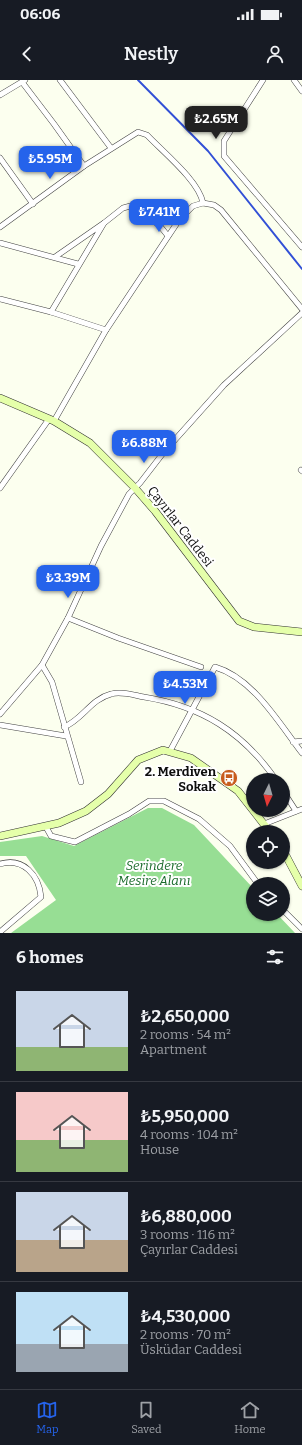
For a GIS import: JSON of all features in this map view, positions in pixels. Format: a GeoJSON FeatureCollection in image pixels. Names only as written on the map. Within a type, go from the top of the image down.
{"type":"FeatureCollection","features":[{"type":"Feature","properties":{"kind":"street"},"geometry":{"type":"LineString","coordinates":[[60,80],[111,148]]}},
{"type":"Feature","properties":{"kind":"street"},"geometry":{"type":"LineString","coordinates":[[263,80],[224,141],[224,156],[302,248]]}},
{"type":"Feature","properties":{"kind":"street"},"geometry":{"type":"LineString","coordinates":[[294,80],[302,92]]}},
{"type":"Feature","properties":{"kind":"street"},"geometry":{"type":"LineString","coordinates":[[0,95],[23,81],[84,166]]}},
{"type":"Feature","properties":{"kind":"street"},"geometry":{"type":"LineString","coordinates":[[0,227],[84,166],[135,133],[147,135],[196,186],[203,203]]}},
{"type":"Feature","properties":{"kind":"street"},"geometry":{"type":"LineString","coordinates":[[0,158],[33,204]]}},
{"type":"Feature","properties":{"kind":"street"},"geometry":{"type":"LineString","coordinates":[[0,488],[52,420],[106,330],[179,220],[193,206],[203,203],[214,205],[230,219],[302,309]]}},
{"type":"Feature","properties":{"kind":"street"},"geometry":{"type":"LineString","coordinates":[[55,258],[127,206],[134,205],[160,226],[168,236]]}},
{"type":"Feature","properties":{"kind":"street"},"geometry":{"type":"LineString","coordinates":[[51,312],[78,264],[104,223]]}},
{"type":"Feature","properties":{"kind":"street"},"geometry":{"type":"LineString","coordinates":[[0,243],[78,264]]}},
{"type":"Feature","properties":{"kind":"street"},"geometry":{"type":"LineString","coordinates":[[0,299],[51,312],[106,330]]}},
{"type":"Feature","properties":{"kind":"street"},"geometry":{"type":"LineString","coordinates":[[0,714],[42,665],[68,618],[102,546],[129,494],[164,452],[224,386],[302,313]]}},
{"type":"Feature","properties":{"kind":"street","name":"Çayırlar Caddesi"},"geometry":{"type":"LineString","coordinates":[[0,398],[52,420],[90,443],[135,488],[155,511],[239,621],[254,627],[302,632]]}},
{"type":"Feature","properties":{"kind":"street"},"geometry":{"type":"LineString","coordinates":[[68,618],[118,638],[201,667]]}},
{"type":"Feature","properties":{"kind":"street"},"geometry":{"type":"LineString","coordinates":[[42,665],[52,682],[66,736],[81,782]]}},
{"type":"Feature","properties":{"kind":"street"},"geometry":{"type":"LineString","coordinates":[[170,751],[214,667],[248,686],[265,702],[302,753]]}},
{"type":"Feature","properties":{"kind":"street"},"geometry":{"type":"LineString","coordinates":[[64,727],[72,724],[100,698],[114,693],[157,699],[192,710],[221,725],[239,737],[255,752],[271,773]]}},
{"type":"Feature","properties":{"kind":"street"},"geometry":{"type":"LineString","coordinates":[[0,725],[66,736]]}},
{"type":"Feature","properties":{"kind":"street"},"geometry":{"type":"LineString","coordinates":[[293,742],[302,741]]}},
{"type":"Feature","properties":{"kind":"street"},"geometry":{"type":"LineString","coordinates":[[0,836],[46,827],[59,823],[86,810],[108,794],[138,760],[163,750],[191,758],[238,791],[264,824],[299,810],[290,799]]}},
{"type":"Feature","properties":{"kind":"street"},"geometry":{"type":"LineString","coordinates":[[46,827],[51,836],[75,842],[129,814],[149,801],[164,801],[199,819],[230,846],[253,877]]}},
{"type":"Feature","properties":{"kind":"street"},"geometry":{"type":"LineString","coordinates":[[0,864],[6,862],[23,864],[38,881],[41,897],[0,932]]}},
{"type":"Feature","properties":{"kind":"street"},"geometry":{"type":"LineString","coordinates":[[290,863],[302,886]]}},
{"type":"Feature","properties":{"kind":"street"},"geometry":{"type":"LineString","coordinates":[[290,917],[302,929]]}},
{"type":"Feature","properties":{"kind":"green space","name":"Serindere Mesire Alanı"},"geometry":{"type":"Polygon","coordinates":[[[148,808],[162,808],[194,825],[246,881],[246,921],[284,921],[295,933],[11,933],[56,900],[26,856],[0,856],[0,842],[42,836],[74,846],[148,808]]]}},
{"type":"Feature","properties":{"kind":"waterway"},"geometry":{"type":"LineString","coordinates":[[138,80],[208,151],[302,269]]}},
{"type":"Feature","properties":{"kind":"place","name":"2. Merdiven Sokak"},"geometry":{"type":"Point","coordinates":[229,778]}}]}
